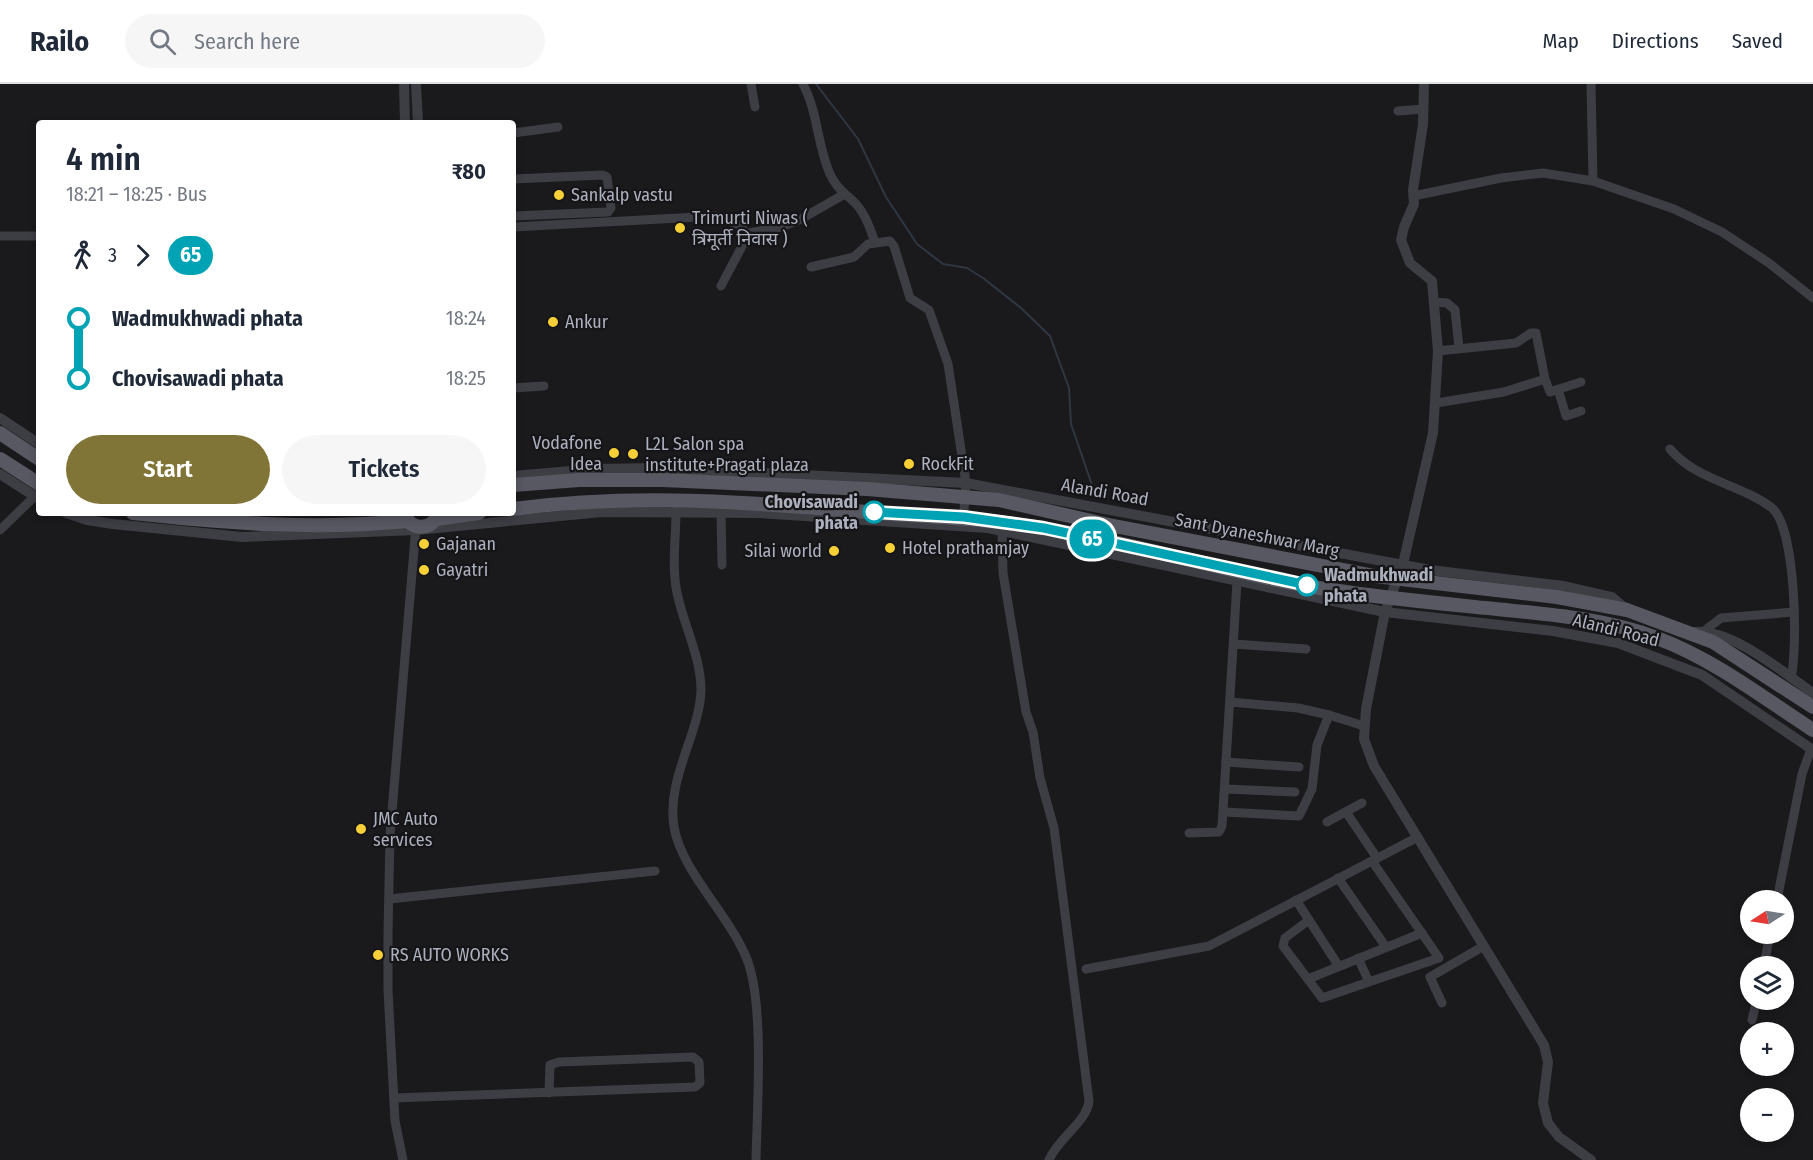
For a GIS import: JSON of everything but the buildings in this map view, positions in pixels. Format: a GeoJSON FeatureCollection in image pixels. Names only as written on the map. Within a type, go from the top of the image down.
{"type":"FeatureCollection","features":[{"type":"Feature","properties":{"kind":"main road"},"geometry":{"type":"LineString","coordinates":[[0,433],[20,438],[36,456]]}},
{"type":"Feature","properties":{"kind":"main road"},"geometry":{"type":"LineString","coordinates":[[0,459],[36,492]]}},
{"type":"Feature","properties":{"kind":"main road"},"geometry":{"type":"LineString","coordinates":[[516,485],[579,480],[663,480],[962,496]]}},
{"type":"Feature","properties":{"kind":"main road","name":"Sant Dyaneshwar Marg"},"geometry":{"type":"LineString","coordinates":[[962,496],[1011,503],[1109,525],[1398,579],[1557,597],[1627,610],[1698,632],[1786,681]]}},
{"type":"Feature","properties":{"kind":"main road","name":"Sant Dyaneshwar Marg"},"geometry":{"type":"LineString","coordinates":[[516,509],[575,501],[633,498],[790,504],[1044,528],[1290,582],[1391,599],[1590,620],[1657,638],[1736,678],[1813,730]]}},
{"type":"Feature","properties":{"kind":"main road"},"geometry":{"type":"LineString","coordinates":[[163,516],[233,523],[307,525],[411,522],[428,526],[437,516]]}},
{"type":"Feature","properties":{"kind":"main road"},"geometry":{"type":"LineString","coordinates":[[1786,681],[1813,707]]}},
{"type":"Feature","properties":{"kind":"street"},"geometry":{"type":"LineString","coordinates":[[404,84],[405,120]]}},
{"type":"Feature","properties":{"kind":"street"},"geometry":{"type":"LineString","coordinates":[[416,84],[418,120]]}},
{"type":"Feature","properties":{"kind":"street"},"geometry":{"type":"LineString","coordinates":[[751,84],[755,107]]}},
{"type":"Feature","properties":{"kind":"street"},"geometry":{"type":"LineString","coordinates":[[803,84],[811,104],[825,162],[843,195],[855,202],[862,213],[875,243]]}},
{"type":"Feature","properties":{"kind":"street"},"geometry":{"type":"LineString","coordinates":[[1424,84],[1424,109],[1413,196],[1414,204],[1401,240],[1410,262],[1432,281],[1436,302],[1438,351],[1436,403],[1429,451],[1403,564],[1385,612],[1364,726],[1364,739],[1374,766],[1416,838],[1544,1045],[1548,1062],[1543,1103],[1551,1129],[1591,1160]]}},
{"type":"Feature","properties":{"kind":"street"},"geometry":{"type":"LineString","coordinates":[[1591,84],[1593,181]]}},
{"type":"Feature","properties":{"kind":"street"},"geometry":{"type":"LineString","coordinates":[[1398,111],[1424,109]]}},
{"type":"Feature","properties":{"kind":"street"},"geometry":{"type":"LineString","coordinates":[[516,133],[558,127]]}},
{"type":"Feature","properties":{"kind":"street"},"geometry":{"type":"LineString","coordinates":[[1413,196],[1501,178],[1543,173],[1593,181],[1674,209],[1722,232],[1769,263],[1813,298]]}},
{"type":"Feature","properties":{"kind":"street"},"geometry":{"type":"LineString","coordinates":[[516,179],[603,175],[607,177],[610,208],[608,212],[516,216]]}},
{"type":"Feature","properties":{"kind":"street"},"geometry":{"type":"LineString","coordinates":[[721,286],[746,236],[751,232],[777,228],[801,219],[843,195]]}},
{"type":"Feature","properties":{"kind":"street"},"geometry":{"type":"LineString","coordinates":[[516,227],[716,216],[742,226],[746,236]]}},
{"type":"Feature","properties":{"kind":"street"},"geometry":{"type":"LineString","coordinates":[[0,236],[36,236]]}},
{"type":"Feature","properties":{"kind":"street"},"geometry":{"type":"LineString","coordinates":[[811,267],[857,256],[864,246],[875,243],[892,243],[910,298],[926,307],[937,330],[948,364],[966,483],[962,496],[964,522]]}},
{"type":"Feature","properties":{"kind":"street"},"geometry":{"type":"LineString","coordinates":[[1436,302],[1447,303],[1455,310],[1460,348]]}},
{"type":"Feature","properties":{"kind":"street"},"geometry":{"type":"LineString","coordinates":[[1438,351],[1516,343],[1531,333],[1536,333],[1541,345],[1545,380],[1550,392],[1581,382]]}},
{"type":"Feature","properties":{"kind":"street"},"geometry":{"type":"LineString","coordinates":[[1436,403],[1504,392],[1545,380]]}},
{"type":"Feature","properties":{"kind":"street"},"geometry":{"type":"LineString","coordinates":[[516,387],[544,386]]}},
{"type":"Feature","properties":{"kind":"street"},"geometry":{"type":"LineString","coordinates":[[1558,389],[1566,416],[1581,411]]}},
{"type":"Feature","properties":{"kind":"street"},"geometry":{"type":"LineString","coordinates":[[0,418],[20,438],[36,443]]}},
{"type":"Feature","properties":{"kind":"street"},"geometry":{"type":"LineString","coordinates":[[1670,449],[1692,469],[1774,510],[1782,528],[1788,554],[1794,612],[1795,652],[1786,681],[1813,693]]}},
{"type":"Feature","properties":{"kind":"street","name":"Alandi Road"},"geometry":{"type":"LineString","coordinates":[[516,477],[594,469],[658,468],[966,483],[1430,570],[1528,581],[1604,594],[1612,597],[1627,610]]}},
{"type":"Feature","properties":{"kind":"street"},"geometry":{"type":"LineString","coordinates":[[0,474],[36,492]]}},
{"type":"Feature","properties":{"kind":"street"},"geometry":{"type":"LineString","coordinates":[[0,529],[36,494]]}},
{"type":"Feature","properties":{"kind":"street"},"geometry":{"type":"LineString","coordinates":[[676,511],[676,587],[697,662],[701,692],[675,794],[674,826],[682,851],[742,948],[750,970],[756,1010],[756,1160]]}},
{"type":"Feature","properties":{"kind":"street","name":"Alandi Road"},"geometry":{"type":"LineString","coordinates":[[79,516],[113,524],[242,537],[411,522],[676,511],[941,525],[964,522],[1002,532],[1385,612],[1563,633],[1643,651],[1702,675],[1812,750]]}},
{"type":"Feature","properties":{"kind":"street"},"geometry":{"type":"LineString","coordinates":[[720,512],[722,566]]}},
{"type":"Feature","properties":{"kind":"street"},"geometry":{"type":"LineString","coordinates":[[403,1160],[395,1122],[388,990],[390,835],[411,522]]}},
{"type":"Feature","properties":{"kind":"street"},"geometry":{"type":"LineString","coordinates":[[1002,532],[1002,563],[1007,602],[1026,712],[1033,732],[1040,778],[1054,828],[1087,1080],[1087,1110],[1060,1140],[1049,1160]]}},
{"type":"Feature","properties":{"kind":"street"},"geometry":{"type":"LineString","coordinates":[[1189,833],[1219,832],[1222,826],[1237,582]]}},
{"type":"Feature","properties":{"kind":"street"},"geometry":{"type":"LineString","coordinates":[[1698,632],[1721,618],[1794,612]]}},
{"type":"Feature","properties":{"kind":"street"},"geometry":{"type":"LineString","coordinates":[[1234,644],[1305,649]]}},
{"type":"Feature","properties":{"kind":"street"},"geometry":{"type":"LineString","coordinates":[[1230,702],[1298,708],[1364,726]]}},
{"type":"Feature","properties":{"kind":"street"},"geometry":{"type":"LineString","coordinates":[[1224,812],[1299,816],[1312,789],[1317,745],[1329,715]]}},
{"type":"Feature","properties":{"kind":"street"},"geometry":{"type":"LineString","coordinates":[[1779,890],[1802,774],[1812,750]]}},
{"type":"Feature","properties":{"kind":"street"},"geometry":{"type":"LineString","coordinates":[[1226,762],[1299,767]]}},
{"type":"Feature","properties":{"kind":"street"},"geometry":{"type":"LineString","coordinates":[[1225,789],[1295,792]]}},
{"type":"Feature","properties":{"kind":"street"},"geometry":{"type":"LineString","coordinates":[[1327,822],[1362,803]]}},
{"type":"Feature","properties":{"kind":"street"},"geometry":{"type":"LineString","coordinates":[[1309,920],[1283,942],[1286,951],[1322,998],[1439,958],[1374,860],[1346,812]]}},
{"type":"Feature","properties":{"kind":"street"},"geometry":{"type":"LineString","coordinates":[[1086,969],[1209,946],[1416,838]]}},
{"type":"Feature","properties":{"kind":"street"},"geometry":{"type":"LineString","coordinates":[[390,899],[655,871]]}},
{"type":"Feature","properties":{"kind":"street"},"geometry":{"type":"LineString","coordinates":[[1338,878],[1386,947]]}},
{"type":"Feature","properties":{"kind":"street"},"geometry":{"type":"LineString","coordinates":[[1296,900],[1338,965]]}},
{"type":"Feature","properties":{"kind":"street"},"geometry":{"type":"LineString","coordinates":[[1308,979],[1422,933]]}},
{"type":"Feature","properties":{"kind":"street"},"geometry":{"type":"LineString","coordinates":[[1442,1003],[1430,977],[1482,947]]}},
{"type":"Feature","properties":{"kind":"street"},"geometry":{"type":"LineString","coordinates":[[1358,958],[1369,982]]}},
{"type":"Feature","properties":{"kind":"street"},"geometry":{"type":"LineString","coordinates":[[1752,1020],[1754,1010]]}},
{"type":"Feature","properties":{"kind":"street"},"geometry":{"type":"LineString","coordinates":[[394,1098],[549,1093],[695,1087],[700,1083],[699,1062],[693,1057],[553,1063],[549,1070],[549,1093]]}},
{"type":"Feature","properties":{"kind":"waterway"},"geometry":{"type":"LineString","coordinates":[[816,84],[858,139],[886,197],[917,244],[943,264],[967,268],[983,278],[1021,308],[1050,336],[1069,388],[1071,424],[1092,485]]}},
{"type":"Feature","properties":{"kind":"bus line","name":"65"},"geometry":{"type":"LineString","coordinates":[[874,512],[964,517],[1044,528],[1307,585]]}},
{"type":"Feature","properties":{"kind":"place","name":"Sankalp vastu"},"geometry":{"type":"Point","coordinates":[559,195]}},
{"type":"Feature","properties":{"kind":"place","name":"Trimurti Niwas ( त्रिमूर्ती निवास )"},"geometry":{"type":"Point","coordinates":[680,228]}},
{"type":"Feature","properties":{"kind":"place","name":"Ankur"},"geometry":{"type":"Point","coordinates":[553,322]}},
{"type":"Feature","properties":{"kind":"place","name":"Vodafone Idea"},"geometry":{"type":"Point","coordinates":[614,453]}},
{"type":"Feature","properties":{"kind":"place","name":"L2L Salon spa institute+Pragati plaza"},"geometry":{"type":"Point","coordinates":[633,454]}},
{"type":"Feature","properties":{"kind":"place","name":"RockFit"},"geometry":{"type":"Point","coordinates":[909,464]}},
{"type":"Feature","properties":{"kind":"place","name":"Chovisawadi phata"},"geometry":{"type":"Point","coordinates":[874,512]}},
{"type":"Feature","properties":{"kind":"place","name":"Gajanan"},"geometry":{"type":"Point","coordinates":[424,544]}},
{"type":"Feature","properties":{"kind":"place","name":"Hotel prathamjay"},"geometry":{"type":"Point","coordinates":[890,548]}},
{"type":"Feature","properties":{"kind":"place","name":"Silai world"},"geometry":{"type":"Point","coordinates":[834,551]}},
{"type":"Feature","properties":{"kind":"place","name":"Gayatri"},"geometry":{"type":"Point","coordinates":[424,570]}},
{"type":"Feature","properties":{"kind":"place","name":"Wadmukhwadi phata"},"geometry":{"type":"Point","coordinates":[1307,585]}},
{"type":"Feature","properties":{"kind":"place","name":"JMC Auto services"},"geometry":{"type":"Point","coordinates":[361,829]}},
{"type":"Feature","properties":{"kind":"place","name":"RS AUTO WORKS"},"geometry":{"type":"Point","coordinates":[378,955]}}]}
